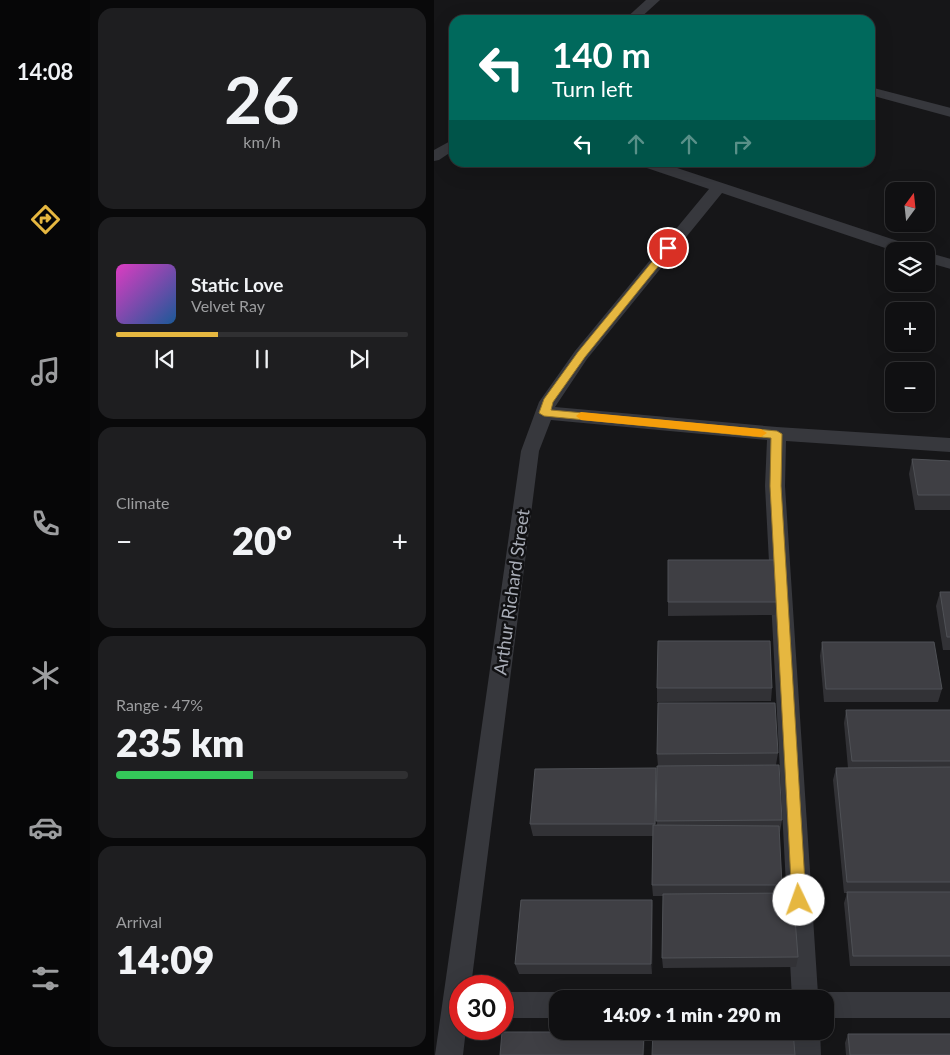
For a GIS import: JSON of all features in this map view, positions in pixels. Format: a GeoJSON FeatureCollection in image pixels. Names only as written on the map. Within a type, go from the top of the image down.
{"type":"FeatureCollection","features":[{"type":"Feature","properties":{"kind":"street"},"geometry":{"type":"LineString","coordinates":[[636,15],[654,0]]}},
{"type":"Feature","properties":{"kind":"street"},"geometry":{"type":"LineString","coordinates":[[875,92],[950,113]]}},
{"type":"Feature","properties":{"kind":"street"},"geometry":{"type":"LineString","coordinates":[[434,157],[449,146]]}},
{"type":"Feature","properties":{"kind":"street"},"geometry":{"type":"LineString","coordinates":[[658,167],[885,243]]}},
{"type":"Feature","properties":{"kind":"street","name":"Arthur Richard Street"},"geometry":{"type":"LineString","coordinates":[[462,975],[530,451],[548,402],[581,355],[718,188]]}},
{"type":"Feature","properties":{"kind":"street"},"geometry":{"type":"LineString","coordinates":[[935,259],[950,264]]}},
{"type":"Feature","properties":{"kind":"street"},"geometry":{"type":"LineString","coordinates":[[544,413],[777,434],[950,444]]}},
{"type":"Feature","properties":{"kind":"street"},"geometry":{"type":"LineString","coordinates":[[777,434],[775,486],[804,990]]}},
{"type":"Feature","properties":{"kind":"street"},"geometry":{"type":"LineString","coordinates":[[514,1005],[549,1005]]}},
{"type":"Feature","properties":{"kind":"street"},"geometry":{"type":"LineString","coordinates":[[834,1005],[950,1005]]}},
{"type":"Feature","properties":{"kind":"street","name":"Arthur Richard Street"},"geometry":{"type":"LineString","coordinates":[[449,1055],[452,1040]]}},
{"type":"Feature","properties":{"kind":"street"},"geometry":{"type":"LineString","coordinates":[[806,1040],[806,1055]]}},
{"type":"Feature","properties":{"kind":"building"},"geometry":{"type":"Polygon","coordinates":[[[912,459],[951,461],[951,495],[918,495],[912,459]]]}},
{"type":"Feature","properties":{"kind":"building"},"geometry":{"type":"Polygon","coordinates":[[[668,560],[774,560],[777,602],[668,602],[668,560]]]}},
{"type":"Feature","properties":{"kind":"building"},"geometry":{"type":"Polygon","coordinates":[[[940,592],[951,592],[951,637],[947,637],[940,592]]]}},
{"type":"Feature","properties":{"kind":"building"},"geometry":{"type":"Polygon","coordinates":[[[658,641],[770,641],[772,688],[657,688],[658,641]]]}},
{"type":"Feature","properties":{"kind":"building"},"geometry":{"type":"Polygon","coordinates":[[[822,642],[934,642],[942,689],[826,689],[822,642]]]}},
{"type":"Feature","properties":{"kind":"building"},"geometry":{"type":"Polygon","coordinates":[[[658,703],[775,703],[778,753],[657,754],[658,703]]]}},
{"type":"Feature","properties":{"kind":"building"},"geometry":{"type":"Polygon","coordinates":[[[846,710],[951,710],[951,761],[852,761],[846,710]]]}},
{"type":"Feature","properties":{"kind":"building"},"geometry":{"type":"Polygon","coordinates":[[[779,765],[782,820],[656,821],[657,766],[779,765]]]}},
{"type":"Feature","properties":{"kind":"building"},"geometry":{"type":"Polygon","coordinates":[[[951,767],[951,882],[847,882],[836,768],[951,767]]]}},
{"type":"Feature","properties":{"kind":"building"},"geometry":{"type":"Polygon","coordinates":[[[656,768],[655,824],[530,824],[535,769],[656,768]]]}},
{"type":"Feature","properties":{"kind":"building"},"geometry":{"type":"Polygon","coordinates":[[[653,825],[779,826],[782,885],[652,885],[653,825]]]}},
{"type":"Feature","properties":{"kind":"building"},"geometry":{"type":"Polygon","coordinates":[[[847,892],[951,892],[951,956],[853,956],[847,892]]]}},
{"type":"Feature","properties":{"kind":"building"},"geometry":{"type":"Polygon","coordinates":[[[793,893],[798,957],[662,958],[663,894],[793,893]]]}},
{"type":"Feature","properties":{"kind":"building"},"geometry":{"type":"Polygon","coordinates":[[[521,900],[652,900],[651,964],[515,964],[521,900]]]}},
{"type":"Feature","properties":{"kind":"building"},"geometry":{"type":"Polygon","coordinates":[[[514,1032],[549,1032],[549,1040],[644,1040],[643,1055],[500,1055],[501,1040],[514,1040],[514,1032]]]}},
{"type":"Feature","properties":{"kind":"building"},"geometry":{"type":"Polygon","coordinates":[[[848,1034],[951,1034],[951,1055],[850,1055],[848,1034]]]}},
{"type":"Feature","properties":{"kind":"building"},"geometry":{"type":"Polygon","coordinates":[[[653,1040],[794,1040],[795,1055],[652,1055],[653,1040]]]}},
{"type":"Feature","properties":{"kind":"slow traffic"},"geometry":{"type":"LineString","coordinates":[[581,416],[761,433]]}},
{"type":"Feature","properties":{"kind":"route"},"geometry":{"type":"LineString","coordinates":[[668,248],[581,355],[548,402],[544,413],[777,434],[775,486],[799,900]]}}]}
